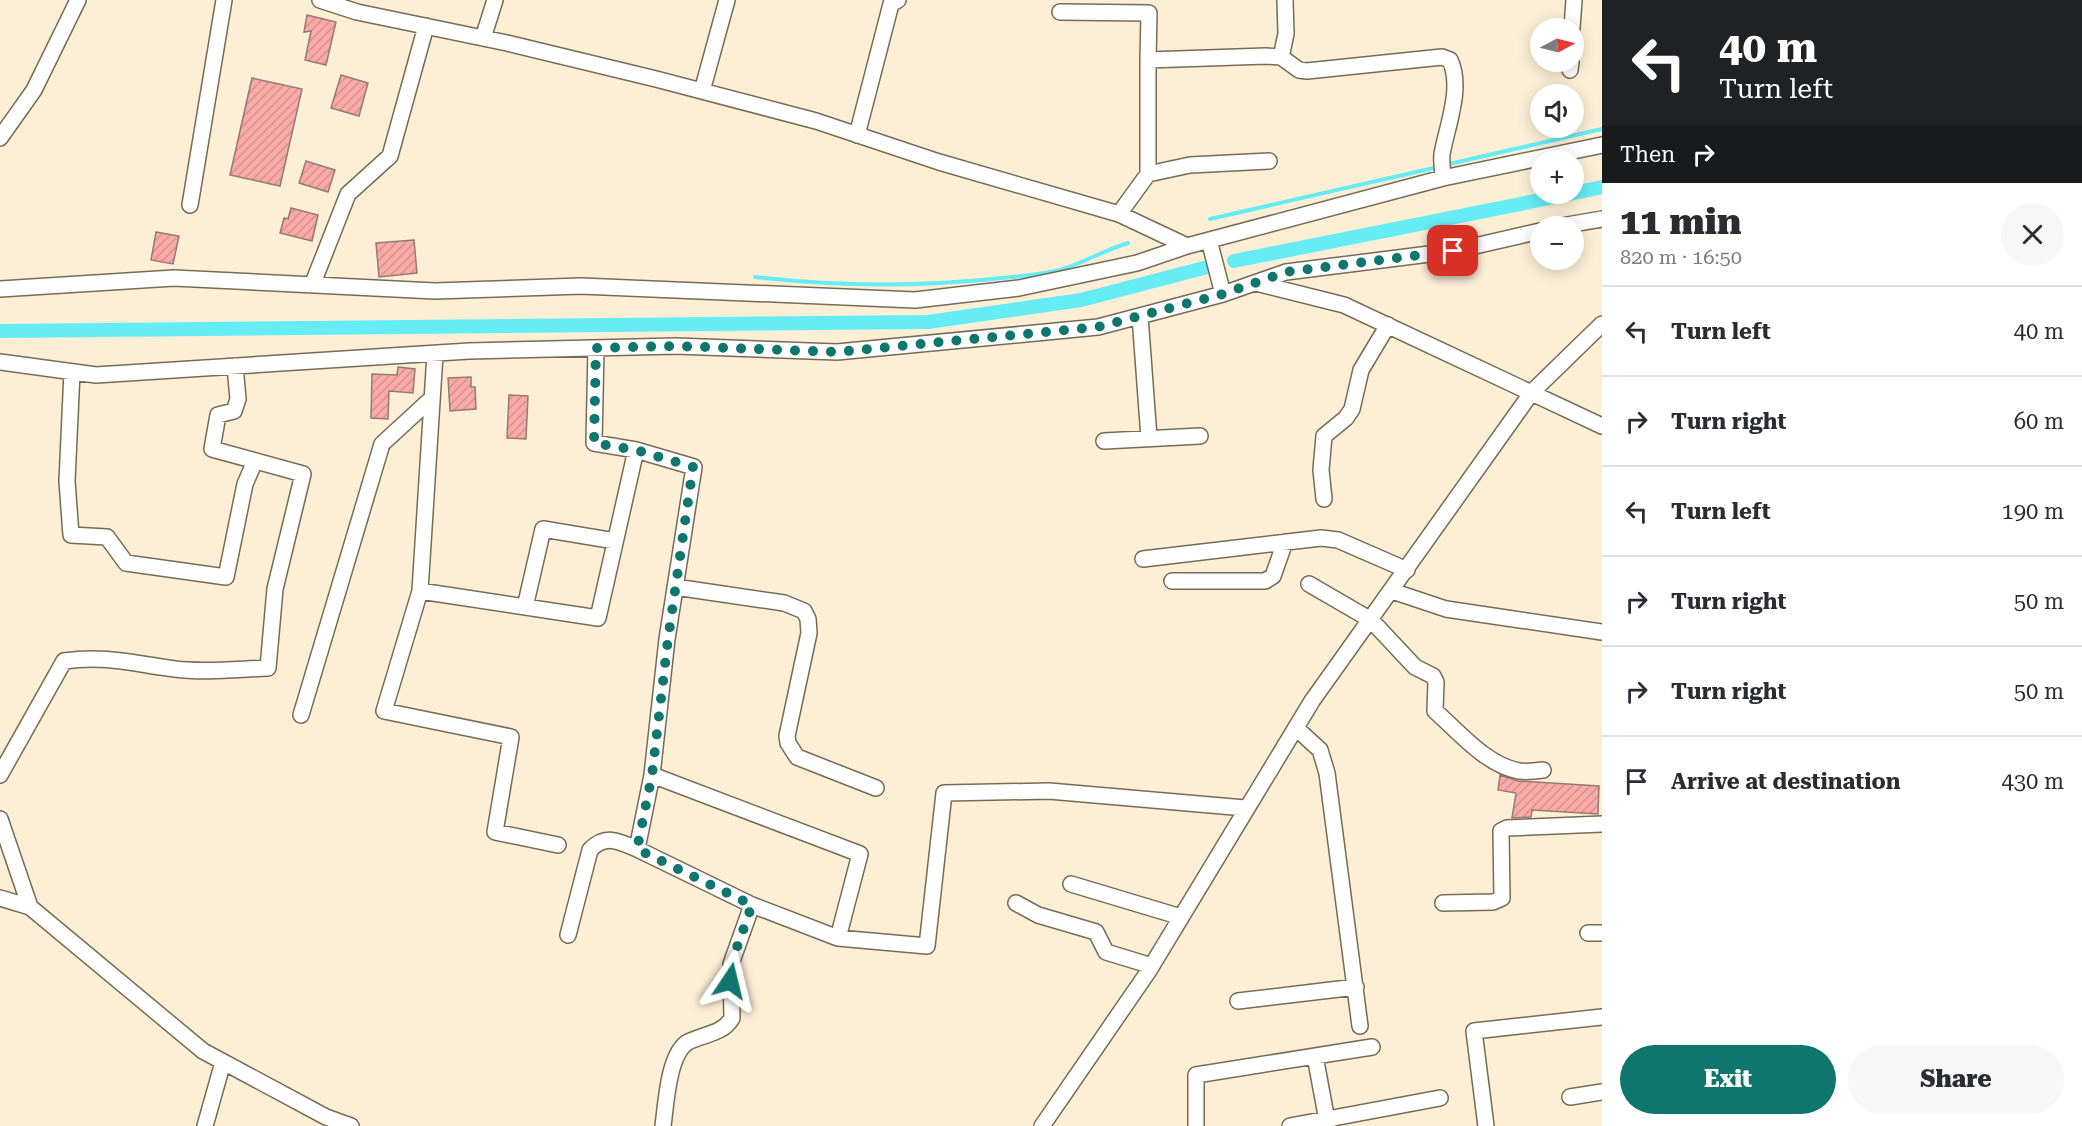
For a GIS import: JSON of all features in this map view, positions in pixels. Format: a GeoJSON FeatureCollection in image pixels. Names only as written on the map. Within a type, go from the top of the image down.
{"type":"FeatureCollection","features":[{"type":"Feature","properties":{"kind":"street"},"geometry":{"type":"LineString","coordinates":[[0,138],[34,90],[78,0]]}},
{"type":"Feature","properties":{"kind":"street"},"geometry":{"type":"LineString","coordinates":[[190,205],[224,0]]}},
{"type":"Feature","properties":{"kind":"street"},"geometry":{"type":"LineString","coordinates":[[320,0],[357,12],[483,38],[816,121],[939,162],[1119,214],[1187,246]]}},
{"type":"Feature","properties":{"kind":"street"},"geometry":{"type":"LineString","coordinates":[[483,38],[495,0]]}},
{"type":"Feature","properties":{"kind":"street"},"geometry":{"type":"LineString","coordinates":[[702,91],[727,0]]}},
{"type":"Feature","properties":{"kind":"street"},"geometry":{"type":"LineString","coordinates":[[857,135],[891,4],[898,0]]}},
{"type":"Feature","properties":{"kind":"street"},"geometry":{"type":"LineString","coordinates":[[1281,57],[1286,34],[1285,0]]}},
{"type":"Feature","properties":{"kind":"street"},"geometry":{"type":"LineString","coordinates":[[1573,18],[1574,0]]}},
{"type":"Feature","properties":{"kind":"street"},"geometry":{"type":"LineString","coordinates":[[1060,12],[1149,13],[1148,174],[1119,214]]}},
{"type":"Feature","properties":{"kind":"street"},"geometry":{"type":"LineString","coordinates":[[313,284],[348,194],[390,156],[426,26]]}},
{"type":"Feature","properties":{"kind":"street"},"geometry":{"type":"LineString","coordinates":[[1148,60],[1281,57],[1299,70],[1307,71],[1435,57],[1450,60],[1455,79],[1443,168]]}},
{"type":"Feature","properties":{"kind":"street"},"geometry":{"type":"LineString","coordinates":[[0,289],[174,278],[435,291],[581,286],[915,300],[1019,288],[1137,263],[1443,168],[1602,145]]}},
{"type":"Feature","properties":{"kind":"street"},"geometry":{"type":"LineString","coordinates":[[1148,174],[1190,165],[1269,161]]}},
{"type":"Feature","properties":{"kind":"street"},"geometry":{"type":"LineString","coordinates":[[1584,222],[1602,219]]}},
{"type":"Feature","properties":{"kind":"street"},"geometry":{"type":"LineString","coordinates":[[0,362],[96,375],[435,354],[596,348],[676,346],[837,352],[1098,327],[1223,294],[1286,272],[1453,251],[1530,233]]}},
{"type":"Feature","properties":{"kind":"street"},"geometry":{"type":"LineString","coordinates":[[1209,240],[1223,294]]}},
{"type":"Feature","properties":{"kind":"street"},"geometry":{"type":"LineString","coordinates":[[1256,284],[1344,305],[1602,426]]}},
{"type":"Feature","properties":{"kind":"street"},"geometry":{"type":"LineString","coordinates":[[1140,316],[1149,438]]}},
{"type":"Feature","properties":{"kind":"street"},"geometry":{"type":"LineString","coordinates":[[1042,1126],[1152,966],[1245,808],[1296,728],[1532,392],[1602,324]]}},
{"type":"Feature","properties":{"kind":"street"},"geometry":{"type":"LineString","coordinates":[[1324,499],[1321,470],[1324,436],[1346,418],[1352,409],[1361,369],[1388,325]]}},
{"type":"Feature","properties":{"kind":"street"},"geometry":{"type":"LineString","coordinates":[[596,348],[594,443],[636,450],[693,467],[675,587],[652,775],[637,849]]}},
{"type":"Feature","properties":{"kind":"street"},"geometry":{"type":"LineString","coordinates":[[435,354],[420,591],[384,711],[511,737],[495,831],[558,845]]}},
{"type":"Feature","properties":{"kind":"street"},"geometry":{"type":"LineString","coordinates":[[0,775],[64,661],[90,657],[127,660],[176,670],[268,668],[275,589],[303,474],[212,449],[218,415],[234,411],[238,399],[235,366]]}},
{"type":"Feature","properties":{"kind":"street"},"geometry":{"type":"LineString","coordinates":[[72,372],[67,482],[71,535],[107,537],[126,563],[226,577],[245,484],[255,461]]}},
{"type":"Feature","properties":{"kind":"street"},"geometry":{"type":"LineString","coordinates":[[301,715],[382,444],[432,398]]}},
{"type":"Feature","properties":{"kind":"street"},"geometry":{"type":"LineString","coordinates":[[1104,441],[1200,436]]}},
{"type":"Feature","properties":{"kind":"street"},"geometry":{"type":"LineString","coordinates":[[420,591],[598,618],[636,450]]}},
{"type":"Feature","properties":{"kind":"street"},"geometry":{"type":"LineString","coordinates":[[525,607],[543,529],[615,541]]}},
{"type":"Feature","properties":{"kind":"street"},"geometry":{"type":"LineString","coordinates":[[1143,559],[1321,538],[1338,540],[1407,570]]}},
{"type":"Feature","properties":{"kind":"street"},"geometry":{"type":"LineString","coordinates":[[1172,581],[1264,581],[1273,576],[1285,542]]}},
{"type":"Feature","properties":{"kind":"street"},"geometry":{"type":"LineString","coordinates":[[1309,584],[1371,621],[1415,667],[1433,676],[1436,682],[1435,711],[1468,741],[1503,765],[1520,771],[1543,770]]}},
{"type":"Feature","properties":{"kind":"street"},"geometry":{"type":"LineString","coordinates":[[675,587],[784,603],[804,611],[809,633],[787,736],[788,743],[797,757],[876,788]]}},
{"type":"Feature","properties":{"kind":"street"},"geometry":{"type":"LineString","coordinates":[[1392,591],[1446,609],[1602,632]]}},
{"type":"Feature","properties":{"kind":"street"},"geometry":{"type":"LineString","coordinates":[[1296,728],[1320,750],[1327,773],[1360,1026]]}},
{"type":"Feature","properties":{"kind":"street"},"geometry":{"type":"LineString","coordinates":[[652,775],[860,854],[838,938]]}},
{"type":"Feature","properties":{"kind":"street"},"geometry":{"type":"LineString","coordinates":[[568,935],[590,850],[598,842],[606,839],[617,840],[637,849],[752,905],[838,938],[927,946],[944,793],[1049,791],[1245,808]]}},
{"type":"Feature","properties":{"kind":"street"},"geometry":{"type":"LineString","coordinates":[[0,819],[30,907]]}},
{"type":"Feature","properties":{"kind":"street"},"geometry":{"type":"LineString","coordinates":[[1443,903],[1493,902],[1502,898],[1500,843],[1501,831],[1507,828],[1602,824]]}},
{"type":"Feature","properties":{"kind":"street"},"geometry":{"type":"LineString","coordinates":[[1071,884],[1181,917]]}},
{"type":"Feature","properties":{"kind":"street"},"geometry":{"type":"LineString","coordinates":[[0,898],[30,907],[203,1051],[326,1117],[351,1126]]}},
{"type":"Feature","properties":{"kind":"street"},"geometry":{"type":"LineString","coordinates":[[1016,903],[1038,915],[1096,932],[1106,952],[1152,966]]}},
{"type":"Feature","properties":{"kind":"street"},"geometry":{"type":"LineString","coordinates":[[663,1126],[669,1080],[679,1050],[688,1042],[728,1025],[732,1018],[734,1003],[730,981],[731,964],[752,905]]}},
{"type":"Feature","properties":{"kind":"street"},"geometry":{"type":"LineString","coordinates":[[1238,1001],[1356,987]]}},
{"type":"Feature","properties":{"kind":"street"},"geometry":{"type":"LineString","coordinates":[[1486,1126],[1474,1031],[1602,1017]]}},
{"type":"Feature","properties":{"kind":"street"},"geometry":{"type":"LineString","coordinates":[[1196,1126],[1196,1075],[1372,1047]]}},
{"type":"Feature","properties":{"kind":"street"},"geometry":{"type":"LineString","coordinates":[[1315,1056],[1327,1123]]}},
{"type":"Feature","properties":{"kind":"street"},"geometry":{"type":"LineString","coordinates":[[205,1126],[223,1062]]}},
{"type":"Feature","properties":{"kind":"street"},"geometry":{"type":"LineString","coordinates":[[1570,1097],[1602,1092]]}},
{"type":"Feature","properties":{"kind":"street"},"geometry":{"type":"LineString","coordinates":[[1290,1126],[1327,1123],[1440,1098]]}},
{"type":"Feature","properties":{"kind":"building"},"geometry":{"type":"Polygon","coordinates":[[[307,15],[336,22],[326,65],[305,60],[311,31],[304,32],[307,15]]]}},
{"type":"Feature","properties":{"kind":"building"},"geometry":{"type":"Polygon","coordinates":[[[341,75],[368,83],[359,116],[331,108],[341,75]]]}},
{"type":"Feature","properties":{"kind":"building"},"geometry":{"type":"Polygon","coordinates":[[[252,78],[302,89],[280,186],[230,175],[252,78]]]}},
{"type":"Feature","properties":{"kind":"building"},"geometry":{"type":"Polygon","coordinates":[[[306,161],[335,170],[328,192],[299,183],[306,161]]]}},
{"type":"Feature","properties":{"kind":"building"},"geometry":{"type":"Polygon","coordinates":[[[291,208],[318,215],[312,241],[280,233],[284,218],[288,219],[291,208]]]}},
{"type":"Feature","properties":{"kind":"building"},"geometry":{"type":"Polygon","coordinates":[[[156,232],[179,236],[173,264],[151,260],[156,232]]]}},
{"type":"Feature","properties":{"kind":"building"},"geometry":{"type":"Polygon","coordinates":[[[414,240],[417,273],[379,277],[376,243],[414,240]]]}},
{"type":"Feature","properties":{"kind":"building"},"geometry":{"type":"Polygon","coordinates":[[[398,367],[415,369],[413,393],[389,391],[388,419],[371,418],[372,374],[397,375],[398,367]]]}},
{"type":"Feature","properties":{"kind":"building"},"geometry":{"type":"Polygon","coordinates":[[[471,377],[471,387],[475,387],[476,409],[450,411],[448,378],[471,377]]]}},
{"type":"Feature","properties":{"kind":"building"},"geometry":{"type":"Polygon","coordinates":[[[509,395],[528,396],[526,439],[507,438],[509,395]]]}},
{"type":"Feature","properties":{"kind":"building"},"geometry":{"type":"Polygon","coordinates":[[[1500,775],[1518,781],[1599,786],[1598,814],[1532,810],[1531,817],[1512,818],[1516,793],[1498,790],[1500,775]]]}},
{"type":"Feature","properties":{"kind":"waterway"},"geometry":{"type":"LineString","coordinates":[[1445,165],[1602,129]]}},
{"type":"Feature","properties":{"kind":"waterway"},"geometry":{"type":"LineString","coordinates":[[1210,219],[1438,167]]}},
{"type":"Feature","properties":{"kind":"waterway"},"geometry":{"type":"LineString","coordinates":[[1584,191],[1602,187]]}},
{"type":"Feature","properties":{"kind":"waterway"},"geometry":{"type":"LineString","coordinates":[[1234,261],[1530,202]]}},
{"type":"Feature","properties":{"kind":"waterway"},"geometry":{"type":"LineString","coordinates":[[755,277],[874,284],[992,279],[1060,270],[1128,243]]}},
{"type":"Feature","properties":{"kind":"waterway"},"geometry":{"type":"LineString","coordinates":[[0,331],[928,322],[1081,300],[1204,268]]}},
{"type":"Feature","properties":{"kind":"route"},"geometry":{"type":"LineString","coordinates":[[730,981],[731,964],[752,905],[637,849],[652,775],[668,639],[693,467],[636,450],[594,443],[596,348],[676,346],[837,352],[1098,327],[1223,294],[1286,272],[1453,251]]}}]}
